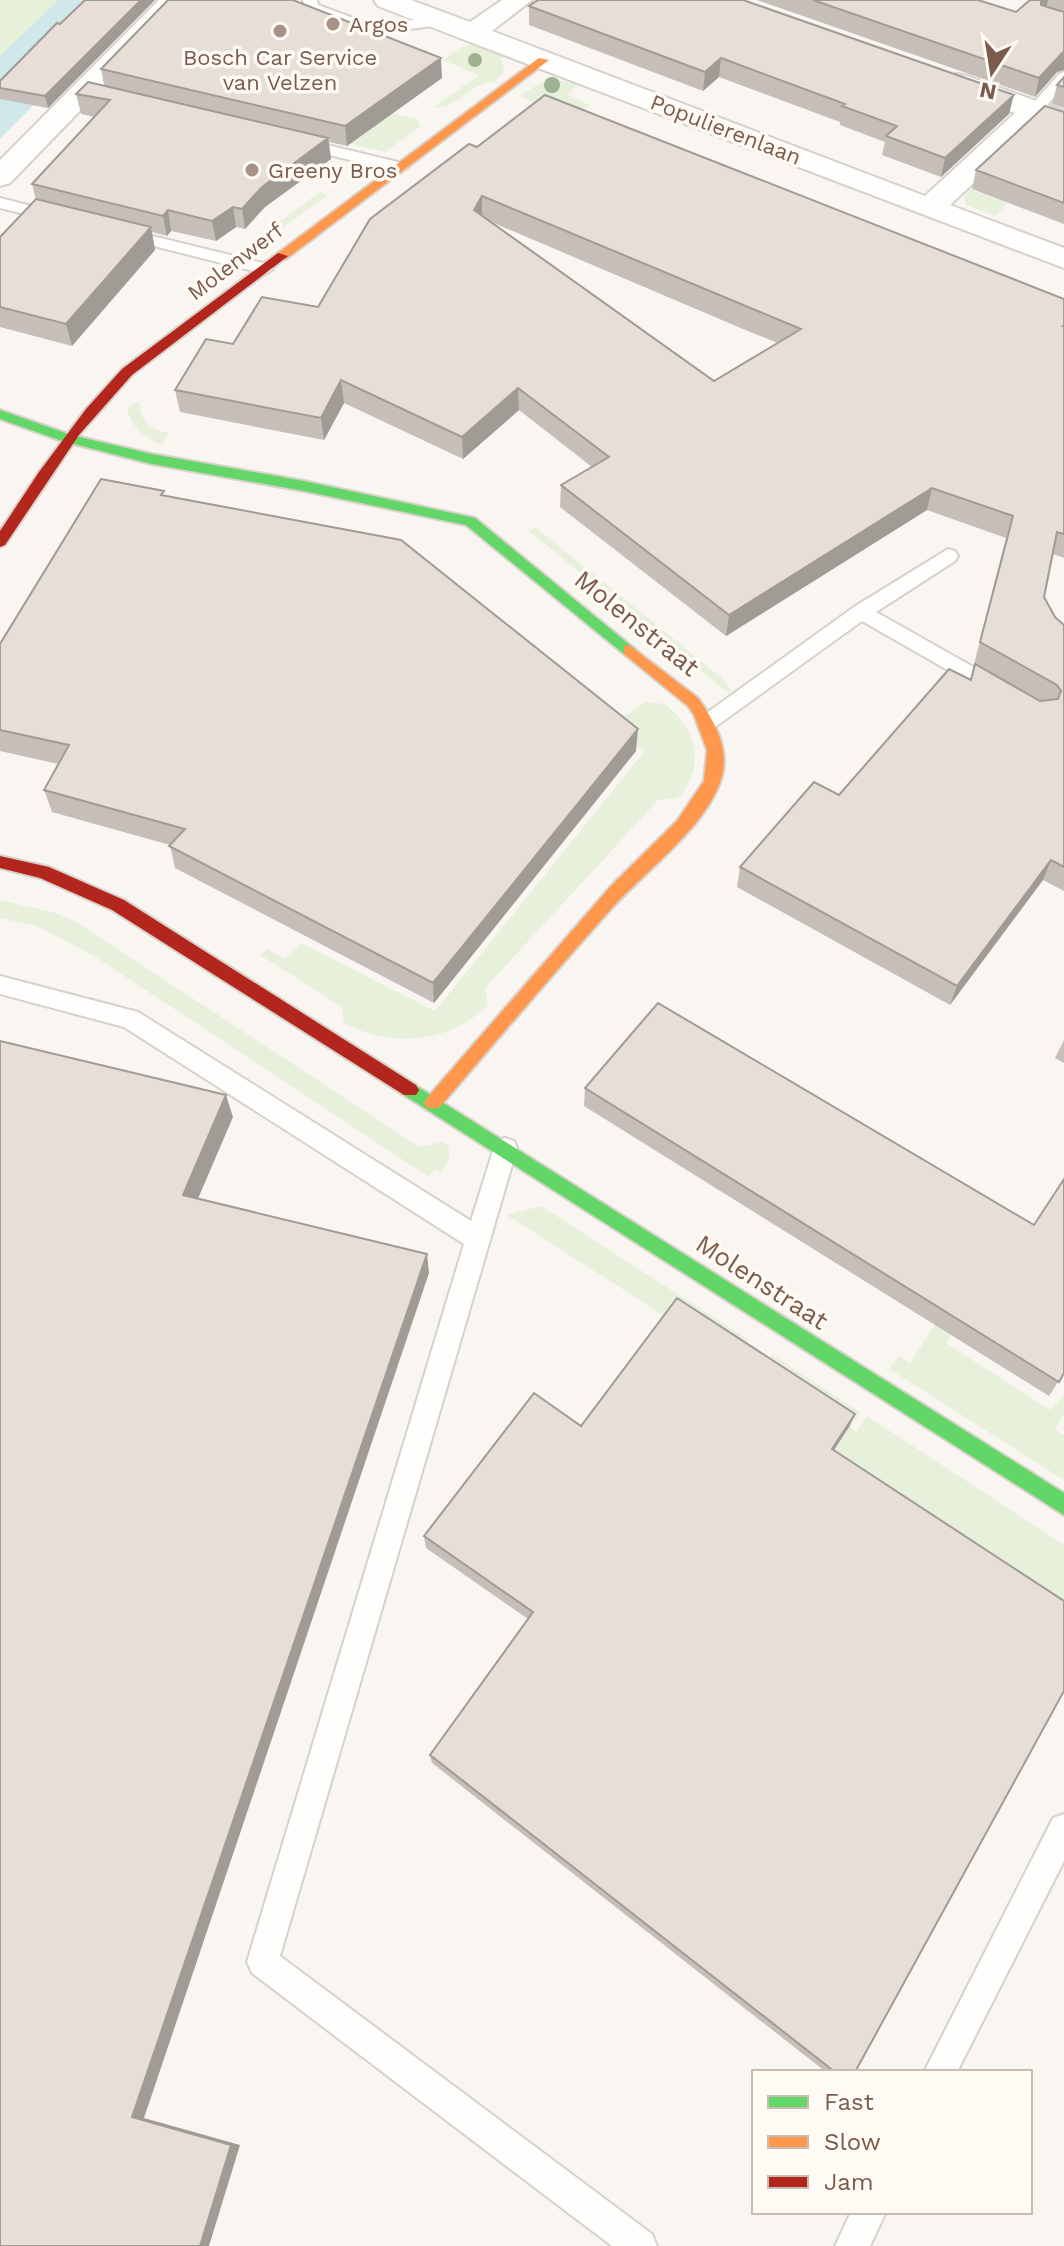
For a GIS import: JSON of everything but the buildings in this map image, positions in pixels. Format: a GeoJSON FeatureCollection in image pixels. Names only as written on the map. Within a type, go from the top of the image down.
{"type":"FeatureCollection","features":[{"type":"Feature","properties":{"kind":"street"},"geometry":{"type":"LineString","coordinates":[[0,177],[89,94],[174,0]]}},
{"type":"Feature","properties":{"kind":"street","name":"Populierenlaan"},"geometry":{"type":"LineString","coordinates":[[387,0],[1064,259]]}},
{"type":"Feature","properties":{"kind":"street"},"geometry":{"type":"LineString","coordinates":[[472,33],[519,0]]}},
{"type":"Feature","properties":{"kind":"street","name":"Molenwerf"},"geometry":{"type":"LineString","coordinates":[[0,542],[67,438],[93,404],[127,372],[543,60]]}},
{"type":"Feature","properties":{"kind":"street"},"geometry":{"type":"LineString","coordinates":[[931,73],[1064,121]]}},
{"type":"Feature","properties":{"kind":"street"},"geometry":{"type":"LineString","coordinates":[[930,207],[1035,110]]}},
{"type":"Feature","properties":{"kind":"street"},"geometry":{"type":"LineString","coordinates":[[0,414],[67,438]]}},
{"type":"Feature","properties":{"kind":"street","name":"Molenstraat"},"geometry":{"type":"LineString","coordinates":[[67,438],[152,459],[470,521],[693,702],[708,722]]}},
{"type":"Feature","properties":{"kind":"street"},"geometry":{"type":"LineString","coordinates":[[433,1103],[640,866],[703,801],[714,777],[715,749],[708,722]]}},
{"type":"Feature","properties":{"kind":"street","name":"Molenstraat"},"geometry":{"type":"LineString","coordinates":[[0,862],[43,872],[118,905],[1064,1505]]}},
{"type":"Feature","properties":{"kind":"lane"},"geometry":{"type":"LineString","coordinates":[[310,0],[311,7],[371,30],[441,21]]}},
{"type":"Feature","properties":{"kind":"lane"},"geometry":{"type":"LineString","coordinates":[[1035,110],[1064,77]]}},
{"type":"Feature","properties":{"kind":"lane"},"geometry":{"type":"LineString","coordinates":[[279,138],[400,167]]}},
{"type":"Feature","properties":{"kind":"lane"},"geometry":{"type":"LineString","coordinates":[[0,203],[74,221]]}},
{"type":"Feature","properties":{"kind":"lane"},"geometry":{"type":"LineString","coordinates":[[103,229],[265,269]]}},
{"type":"Feature","properties":{"kind":"lane"},"geometry":{"type":"LineString","coordinates":[[708,722],[861,612],[948,556]]}},
{"type":"Feature","properties":{"kind":"lane"},"geometry":{"type":"LineString","coordinates":[[861,612],[1013,699]]}},
{"type":"Feature","properties":{"kind":"lane"},"geometry":{"type":"LineString","coordinates":[[0,985],[130,1019],[478,1239]]}},
{"type":"Feature","properties":{"kind":"lane"},"geometry":{"type":"LineString","coordinates":[[505,1148],[263,1962],[640,2246]]}},
{"type":"Feature","properties":{"kind":"lane"},"geometry":{"type":"LineString","coordinates":[[941,2070],[1064,1829]]}},
{"type":"Feature","properties":{"kind":"lane"},"geometry":{"type":"LineString","coordinates":[[852,2246],[868,2214]]}},
{"type":"Feature","properties":{"kind":"green space"},"geometry":{"type":"Polygon","coordinates":[[[0,0],[58,0],[0,56],[0,0]]]}},
{"type":"Feature","properties":{"kind":"green space"},"geometry":{"type":"Polygon","coordinates":[[[472,44],[502,57],[504,72],[494,82],[477,87],[450,104],[434,107],[479,75],[443,60],[472,44]]]}},
{"type":"Feature","properties":{"kind":"green space"},"geometry":{"type":"Polygon","coordinates":[[[554,80],[579,83],[567,95],[590,105],[564,125],[554,110],[519,96],[539,84],[554,80]]]}},
{"type":"Feature","properties":{"kind":"green space"},"geometry":{"type":"Polygon","coordinates":[[[332,100],[417,119],[421,126],[385,152],[309,134],[332,100]]]}},
{"type":"Feature","properties":{"kind":"green space"},"geometry":{"type":"Polygon","coordinates":[[[970,189],[1008,203],[995,216],[966,205],[964,197],[970,189]]]}},
{"type":"Feature","properties":{"kind":"green space"},"geometry":{"type":"Polygon","coordinates":[[[320,192],[328,195],[252,250],[241,250],[320,192]]]}},
{"type":"Feature","properties":{"kind":"green space"},"geometry":{"type":"Polygon","coordinates":[[[139,401],[141,414],[147,423],[169,433],[162,445],[144,435],[132,421],[127,408],[139,401]]]}},
{"type":"Feature","properties":{"kind":"green space"},"geometry":{"type":"Polygon","coordinates":[[[535,527],[722,678],[732,691],[727,692],[529,531],[535,527]]]}},
{"type":"Feature","properties":{"kind":"green space"},"geometry":{"type":"Polygon","coordinates":[[[646,702],[665,704],[676,714],[691,737],[695,761],[687,786],[678,798],[658,800],[485,988],[488,1005],[473,1018],[456,1028],[419,1038],[400,1039],[362,1031],[344,1023],[342,1007],[260,955],[268,949],[284,959],[301,943],[435,1011],[644,752],[613,724],[646,702]]]}},
{"type":"Feature","properties":{"kind":"green space"},"geometry":{"type":"Polygon","coordinates":[[[0,900],[52,912],[75,921],[419,1147],[443,1142],[449,1147],[449,1160],[441,1172],[435,1169],[429,1177],[94,956],[37,926],[0,918],[0,900]]]}},
{"type":"Feature","properties":{"kind":"green space"},"geometry":{"type":"Polygon","coordinates":[[[541,1206],[749,1340],[743,1343],[669,1319],[507,1215],[541,1206]]]}},
{"type":"Feature","properties":{"kind":"green space"},"geometry":{"type":"Polygon","coordinates":[[[1010,1244],[946,1343],[1050,1410],[1064,1395],[1064,1414],[1055,1430],[1064,1435],[1064,1480],[889,1369],[899,1356],[910,1363],[940,1317],[1010,1244]]]}},
{"type":"Feature","properties":{"kind":"green space"},"geometry":{"type":"Polygon","coordinates":[[[772,1355],[860,1412],[850,1427],[856,1432],[867,1416],[1064,1545],[1064,1618],[827,1462],[849,1427],[768,1360],[772,1355]]]}},
{"type":"Feature","properties":{"kind":"water"},"geometry":{"type":"Polygon","coordinates":[[[58,0],[138,0],[0,139],[0,56],[58,0]]]}},
{"type":"Feature","properties":{"kind":"traffic: fast"},"geometry":{"type":"LineString","coordinates":[[0,414],[67,438],[152,459],[304,486],[470,521],[629,650]]}},
{"type":"Feature","properties":{"kind":"traffic: fast"},"geometry":{"type":"LineString","coordinates":[[410,1090],[1064,1505]]}},
{"type":"Feature","properties":{"kind":"traffic: slow"},"geometry":{"type":"LineString","coordinates":[[282,256],[543,60]]}},
{"type":"Feature","properties":{"kind":"traffic: slow"},"geometry":{"type":"LineString","coordinates":[[433,1103],[617,891],[683,825],[705,796],[712,781],[715,750],[699,711],[693,702],[629,650]]}},
{"type":"Feature","properties":{"kind":"traffic: jam"},"geometry":{"type":"LineString","coordinates":[[0,542],[44,475],[108,391],[127,372],[282,256]]}},
{"type":"Feature","properties":{"kind":"traffic: jam"},"geometry":{"type":"LineString","coordinates":[[0,862],[43,872],[118,905],[410,1090]]}},
{"type":"Feature","properties":{"kind":"place","name":"Argos"},"geometry":{"type":"Point","coordinates":[333,24]}},
{"type":"Feature","properties":{"kind":"place","name":"Bosch Car Service van Velzen"},"geometry":{"type":"Point","coordinates":[280,31]}},
{"type":"Feature","properties":{"kind":"place","name":"Greeny Bros"},"geometry":{"type":"Point","coordinates":[252,170]}}]}
